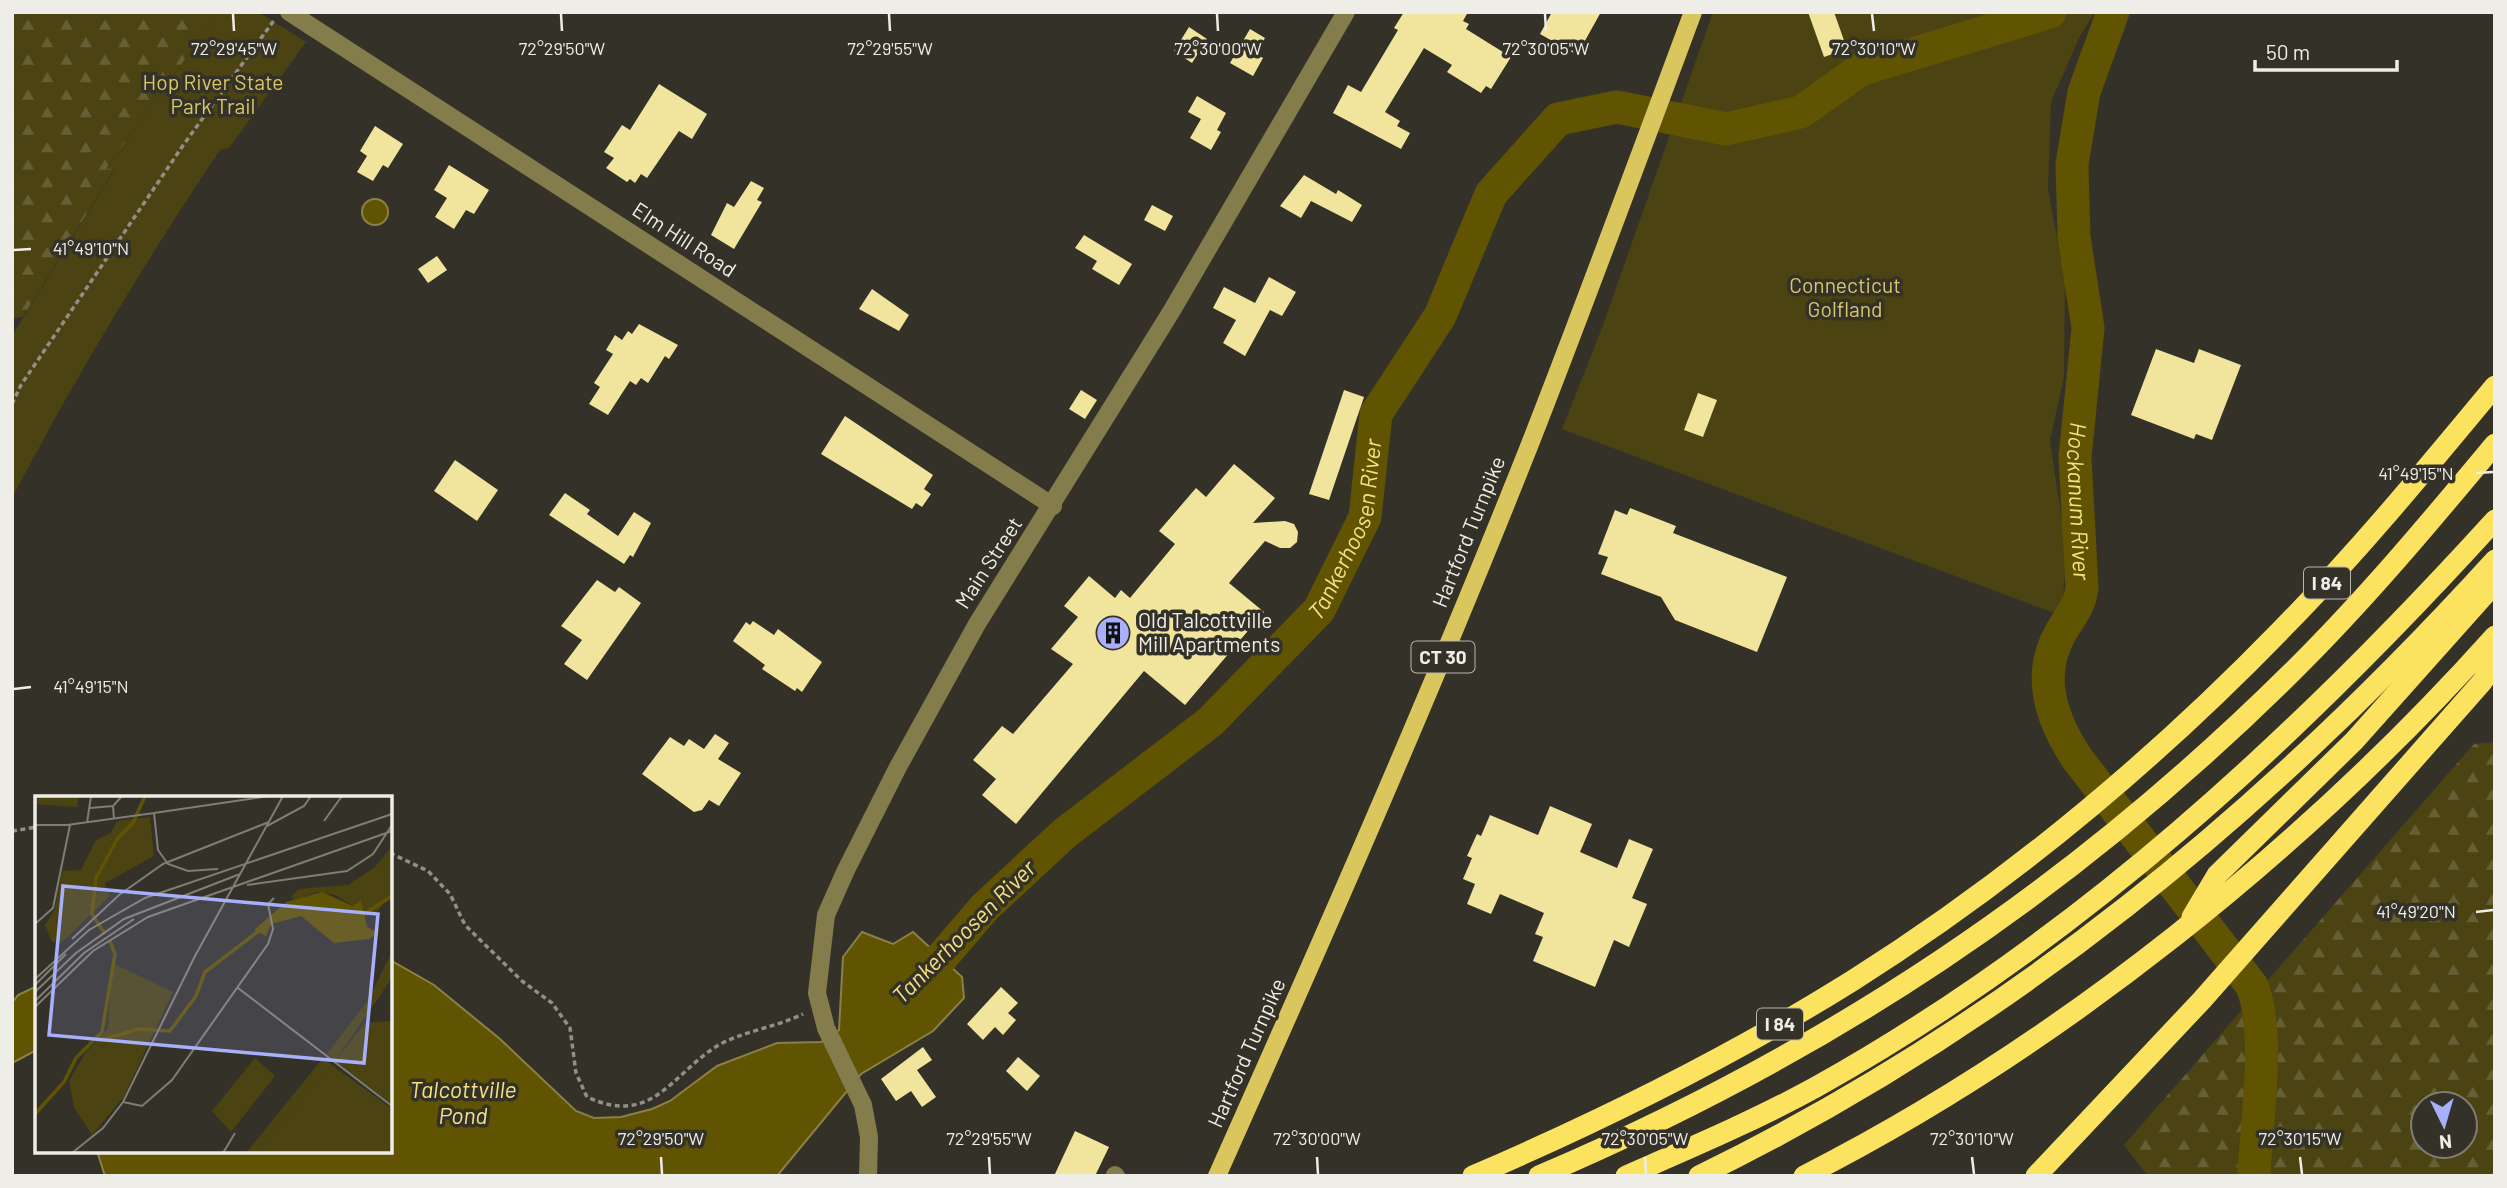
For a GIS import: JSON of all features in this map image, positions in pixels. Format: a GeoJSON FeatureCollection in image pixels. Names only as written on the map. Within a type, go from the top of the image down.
{"type":"FeatureCollection","features":[{"type":"Feature","properties":{"kind":"highway","name":"I 84"},"geometry":{"type":"LineString","coordinates":[[1473,1176],[1623,1107],[1813,1005],[1951,914],[2062,830],[2218,693],[2318,593],[2495,386]]}},
{"type":"Feature","properties":{"kind":"highway"},"geometry":{"type":"LineString","coordinates":[[1539,1176],[1693,1106],[1811,1043],[1970,943],[2085,857],[2164,791],[2266,697],[2332,630],[2495,444]]}},
{"type":"Feature","properties":{"kind":"highway"},"geometry":{"type":"LineString","coordinates":[[1626,1176],[1764,1114],[1858,1063],[2007,967],[2111,889],[2190,822],[2355,667],[2495,520]]}},
{"type":"Feature","properties":{"kind":"highway"},"geometry":{"type":"LineString","coordinates":[[1699,1176],[1896,1069],[2000,1002],[2127,909],[2206,842],[2353,706],[2495,560]]}},
{"type":"Feature","properties":{"kind":"highway"},"geometry":{"type":"LineString","coordinates":[[1804,1176],[1970,1079],[2159,947],[2190,922],[2495,583]]}},
{"type":"Feature","properties":{"kind":"highway"},"geometry":{"type":"LineString","coordinates":[[2232,874],[2373,761],[2495,636]]}},
{"type":"Feature","properties":{"kind":"highway"},"geometry":{"type":"LineString","coordinates":[[2036,1176],[2203,1000],[2482,682],[2495,663]]}},
{"type":"Feature","properties":{"kind":"main road","name":"Hartford Turnpike"},"geometry":{"type":"LineString","coordinates":[[1217,1176],[1414,728],[1529,447],[1693,12]]}},
{"type":"Feature","properties":{"kind":"street","name":"Main Street"},"geometry":{"type":"LineString","coordinates":[[868,1176],[869,1138],[863,1105],[826,1028],[817,993],[826,915],[846,870],[977,624],[1053,506],[1171,312],[1346,12]]}},
{"type":"Feature","properties":{"kind":"street","name":"Elm Hill Road"},"geometry":{"type":"LineString","coordinates":[[283,14],[1053,506]]}},
{"type":"Feature","properties":{"kind":"path"},"geometry":{"type":"LineString","coordinates":[[12,404],[20,385],[176,156],[283,14]]}},
{"type":"Feature","properties":{"kind":"path"},"geometry":{"type":"LineString","coordinates":[[12,831],[35,827]]}},
{"type":"Feature","properties":{"kind":"path"},"geometry":{"type":"LineString","coordinates":[[392,854],[428,872],[450,894],[465,925],[522,981],[552,1003],[570,1028],[576,1073],[587,1097],[603,1104],[651,1101],[719,1045],[782,1025],[803,1014],[805,1000],[817,993]]}},
{"type":"Feature","properties":{"kind":"green space"},"geometry":{"type":"Polygon","coordinates":[[[12,12],[219,12],[106,169],[115,168],[23,317],[12,318],[12,12]]]}},
{"type":"Feature","properties":{"kind":"green space","name":"Hop River State Park Trail"},"geometry":{"type":"Polygon","coordinates":[[[219,12],[258,12],[306,42],[229,148],[220,150],[164,235],[85,365],[12,498],[12,336],[115,169],[105,171],[219,12]]]}},
{"type":"Feature","properties":{"kind":"green space","name":"Connecticut Golfland"},"geometry":{"type":"Polygon","coordinates":[[[1713,12],[2095,12],[2079,38],[2051,102],[2048,189],[2065,281],[2064,376],[2050,441],[2066,549],[2062,616],[1562,429],[1602,328],[1713,12]]]}},
{"type":"Feature","properties":{"kind":"green space"},"geometry":{"type":"Polygon","coordinates":[[[2495,742],[2495,1176],[2148,1176],[2124,1145],[2474,744],[2495,742]]]}},
{"type":"Feature","properties":{"kind":"water"},"geometry":{"type":"Polygon","coordinates":[[[375,199],[384,203],[388,212],[384,221],[375,225],[366,221],[362,212],[366,203],[375,199]]]}},
{"type":"Feature","properties":{"kind":"water","name":"Talcottville Pond"},"geometry":{"type":"Polygon","coordinates":[[[862,932],[893,944],[913,932],[962,977],[964,998],[933,1031],[861,1074],[777,1176],[105,1176],[98,1153],[392,1153],[392,961],[434,985],[500,1039],[576,1111],[594,1118],[621,1117],[652,1109],[670,1101],[717,1066],[777,1043],[821,1042],[839,1030],[843,957],[862,932]]]}},
{"type":"Feature","properties":{"kind":"water"},"geometry":{"type":"Polygon","coordinates":[[[35,987],[35,1051],[12,1063],[12,1003],[18,995],[35,987]]]}},
{"type":"Feature","properties":{"kind":"building"},"geometry":{"type":"Polygon","coordinates":[[[1404,12],[1468,12],[1463,21],[1469,24],[1466,29],[1511,57],[1491,89],[1486,86],[1481,93],[1447,72],[1452,65],[1424,48],[1385,112],[1400,121],[1397,126],[1410,133],[1401,149],[1333,113],[1348,85],[1361,92],[1398,30],[1394,28],[1404,12]]]}},
{"type":"Feature","properties":{"kind":"building"},"geometry":{"type":"Polygon","coordinates":[[[1552,12],[1601,12],[1577,55],[1540,34],[1552,12]]]}},
{"type":"Feature","properties":{"kind":"building"},"geometry":{"type":"Polygon","coordinates":[[[1808,12],[1834,12],[1847,49],[1824,57],[1808,12]]]}},
{"type":"Feature","properties":{"kind":"building"},"geometry":{"type":"Polygon","coordinates":[[[1189,27],[1207,39],[1192,63],[1174,51],[1189,27]]]}},
{"type":"Feature","properties":{"kind":"building"},"geometry":{"type":"Polygon","coordinates":[[[1250,29],[1265,38],[1256,54],[1263,58],[1253,76],[1230,63],[1250,29]]]}},
{"type":"Feature","properties":{"kind":"building"},"geometry":{"type":"Polygon","coordinates":[[[659,84],[707,114],[692,139],[679,131],[647,178],[641,174],[635,183],[630,179],[627,182],[606,168],[614,158],[604,152],[622,125],[630,130],[659,84]]]}},
{"type":"Feature","properties":{"kind":"building"},"geometry":{"type":"Polygon","coordinates":[[[1197,96],[1226,113],[1217,130],[1221,132],[1211,150],[1190,138],[1201,119],[1188,112],[1197,96]]]}},
{"type":"Feature","properties":{"kind":"building"},"geometry":{"type":"Polygon","coordinates":[[[375,126],[403,144],[388,168],[383,165],[373,181],[357,172],[367,156],[360,151],[375,126]]]}},
{"type":"Feature","properties":{"kind":"building"},"geometry":{"type":"Polygon","coordinates":[[[449,165],[489,190],[474,214],[466,210],[454,229],[435,217],[447,198],[434,190],[449,165]]]}},
{"type":"Feature","properties":{"kind":"building"},"geometry":{"type":"Polygon","coordinates":[[[1304,175],[1336,194],[1338,190],[1362,205],[1352,222],[1311,201],[1301,218],[1280,206],[1304,175]]]}},
{"type":"Feature","properties":{"kind":"building"},"geometry":{"type":"Polygon","coordinates":[[[751,181],[764,188],[757,200],[762,202],[734,249],[711,235],[727,203],[734,207],[751,181]]]}},
{"type":"Feature","properties":{"kind":"building"},"geometry":{"type":"Polygon","coordinates":[[[1152,205],[1173,216],[1165,231],[1144,220],[1152,205]]]}},
{"type":"Feature","properties":{"kind":"building"},"geometry":{"type":"Polygon","coordinates":[[[1084,235],[1132,264],[1119,285],[1092,269],[1097,261],[1075,248],[1084,235]]]}},
{"type":"Feature","properties":{"kind":"building"},"geometry":{"type":"Polygon","coordinates":[[[437,256],[447,270],[428,283],[418,269],[437,256]]]}},
{"type":"Feature","properties":{"kind":"building"},"geometry":{"type":"Polygon","coordinates":[[[1269,277],[1296,292],[1282,316],[1270,310],[1245,356],[1223,343],[1236,320],[1213,308],[1224,287],[1255,303],[1269,277]]]}},
{"type":"Feature","properties":{"kind":"building"},"geometry":{"type":"Polygon","coordinates":[[[872,289],[909,315],[899,331],[859,309],[872,289]]]}},
{"type":"Feature","properties":{"kind":"building"},"geometry":{"type":"Polygon","coordinates":[[[639,324],[678,345],[669,359],[665,356],[648,383],[641,378],[636,385],[630,381],[608,415],[589,404],[600,387],[594,383],[613,354],[606,350],[615,335],[622,340],[628,331],[632,334],[639,324]]]}},
{"type":"Feature","properties":{"kind":"building"},"geometry":{"type":"Polygon","coordinates":[[[2156,349],[2194,363],[2199,349],[2241,365],[2212,440],[2196,434],[2194,439],[2131,415],[2156,349]]]}},
{"type":"Feature","properties":{"kind":"building"},"geometry":{"type":"Polygon","coordinates":[[[1081,390],[1097,400],[1085,419],[1069,409],[1081,390]]]}},
{"type":"Feature","properties":{"kind":"building"},"geometry":{"type":"Polygon","coordinates":[[[1344,390],[1364,397],[1329,500],[1309,494],[1344,390]]]}},
{"type":"Feature","properties":{"kind":"building"},"geometry":{"type":"Polygon","coordinates":[[[1698,393],[1717,400],[1703,437],[1684,430],[1698,393]]]}},
{"type":"Feature","properties":{"kind":"building"},"geometry":{"type":"Polygon","coordinates":[[[845,416],[933,475],[924,489],[931,494],[922,507],[916,503],[912,509],[821,454],[845,416]]]}},
{"type":"Feature","properties":{"kind":"building"},"geometry":{"type":"Polygon","coordinates":[[[455,460],[498,490],[477,521],[434,491],[455,460]]]}},
{"type":"Feature","properties":{"kind":"building","name":"Old Talcottville Mill Apartments"},"geometry":{"type":"Polygon","coordinates":[[[1234,464],[1275,498],[1253,523],[1285,521],[1294,524],[1298,532],[1297,542],[1290,548],[1280,548],[1265,541],[1229,583],[1264,612],[1185,705],[1144,671],[1016,824],[982,795],[996,779],[973,760],[1002,726],[1013,734],[1073,664],[1051,649],[1078,617],[1064,606],[1089,576],[1115,598],[1121,590],[1130,598],[1175,544],[1159,531],[1196,488],[1206,497],[1234,464]]]}},
{"type":"Feature","properties":{"kind":"building"},"geometry":{"type":"Polygon","coordinates":[[[565,493],[590,510],[587,514],[618,536],[634,512],[651,523],[633,557],[630,555],[624,564],[549,515],[565,493]]]}},
{"type":"Feature","properties":{"kind":"building"},"geometry":{"type":"Polygon","coordinates":[[[1630,508],[1676,526],[1673,533],[1787,577],[1757,652],[1675,620],[1661,597],[1601,574],[1608,557],[1598,554],[1615,510],[1627,515],[1630,508]]]}},
{"type":"Feature","properties":{"kind":"building"},"geometry":{"type":"Polygon","coordinates":[[[597,580],[615,592],[619,587],[641,603],[587,680],[564,664],[582,640],[561,626],[597,580]]]}},
{"type":"Feature","properties":{"kind":"building"},"geometry":{"type":"Polygon","coordinates":[[[753,621],[774,635],[778,629],[822,662],[802,692],[797,688],[795,691],[762,669],[765,665],[733,641],[746,622],[750,625],[753,621]]]}},
{"type":"Feature","properties":{"kind":"building"},"geometry":{"type":"Polygon","coordinates":[[[715,734],[729,743],[718,759],[741,773],[719,806],[709,800],[702,810],[694,812],[642,774],[670,737],[684,746],[689,739],[704,749],[715,734]]]}},
{"type":"Feature","properties":{"kind":"building"},"geometry":{"type":"Polygon","coordinates":[[[1550,806],[1592,824],[1580,852],[1617,868],[1629,839],[1653,849],[1632,898],[1647,904],[1629,947],[1614,940],[1595,987],[1533,961],[1543,937],[1535,934],[1544,913],[1500,894],[1491,914],[1467,904],[1475,884],[1463,879],[1472,858],[1467,856],[1477,834],[1481,836],[1490,815],[1538,835],[1550,806]]]}},
{"type":"Feature","properties":{"kind":"building"},"geometry":{"type":"Polygon","coordinates":[[[1001,987],[1018,1003],[1008,1013],[1016,1020],[1003,1035],[995,1027],[983,1040],[967,1024],[1001,987]]]}},
{"type":"Feature","properties":{"kind":"building"},"geometry":{"type":"Polygon","coordinates":[[[923,1047],[932,1060],[917,1070],[936,1097],[922,1107],[911,1091],[896,1101],[881,1079],[923,1047]]]}},
{"type":"Feature","properties":{"kind":"building"},"geometry":{"type":"Polygon","coordinates":[[[1018,1057],[1040,1076],[1027,1091],[1006,1071],[1018,1057]]]}},
{"type":"Feature","properties":{"kind":"building"},"geometry":{"type":"Polygon","coordinates":[[[1075,1131],[1109,1147],[1095,1176],[1054,1176],[1075,1131]]]}},
{"type":"Feature","properties":{"kind":"waterway","name":"Tankerhoosen River"},"geometry":{"type":"LineString","coordinates":[[910,987],[943,956],[985,907],[1065,833],[1210,722],[1319,610],[1365,517],[1376,414],[1440,316],[1491,194],[1558,119],[1617,107],[1726,129],[1801,112],[1860,70],[2050,12]]}},
{"type":"Feature","properties":{"kind":"waterway","name":"Hockanum River"},"geometry":{"type":"LineString","coordinates":[[2113,12],[2084,92],[2072,164],[2074,237],[2088,328],[2075,457],[2082,588],[2077,606],[2053,648],[2048,680],[2054,712],[2076,757],[2252,986],[2258,1006],[2262,1053],[2254,1176]]}},
{"type":"Feature","properties":{"kind":"place","name":"Old Talcottville Mill Apartments"},"geometry":{"type":"Point","coordinates":[1113,633]}}]}
